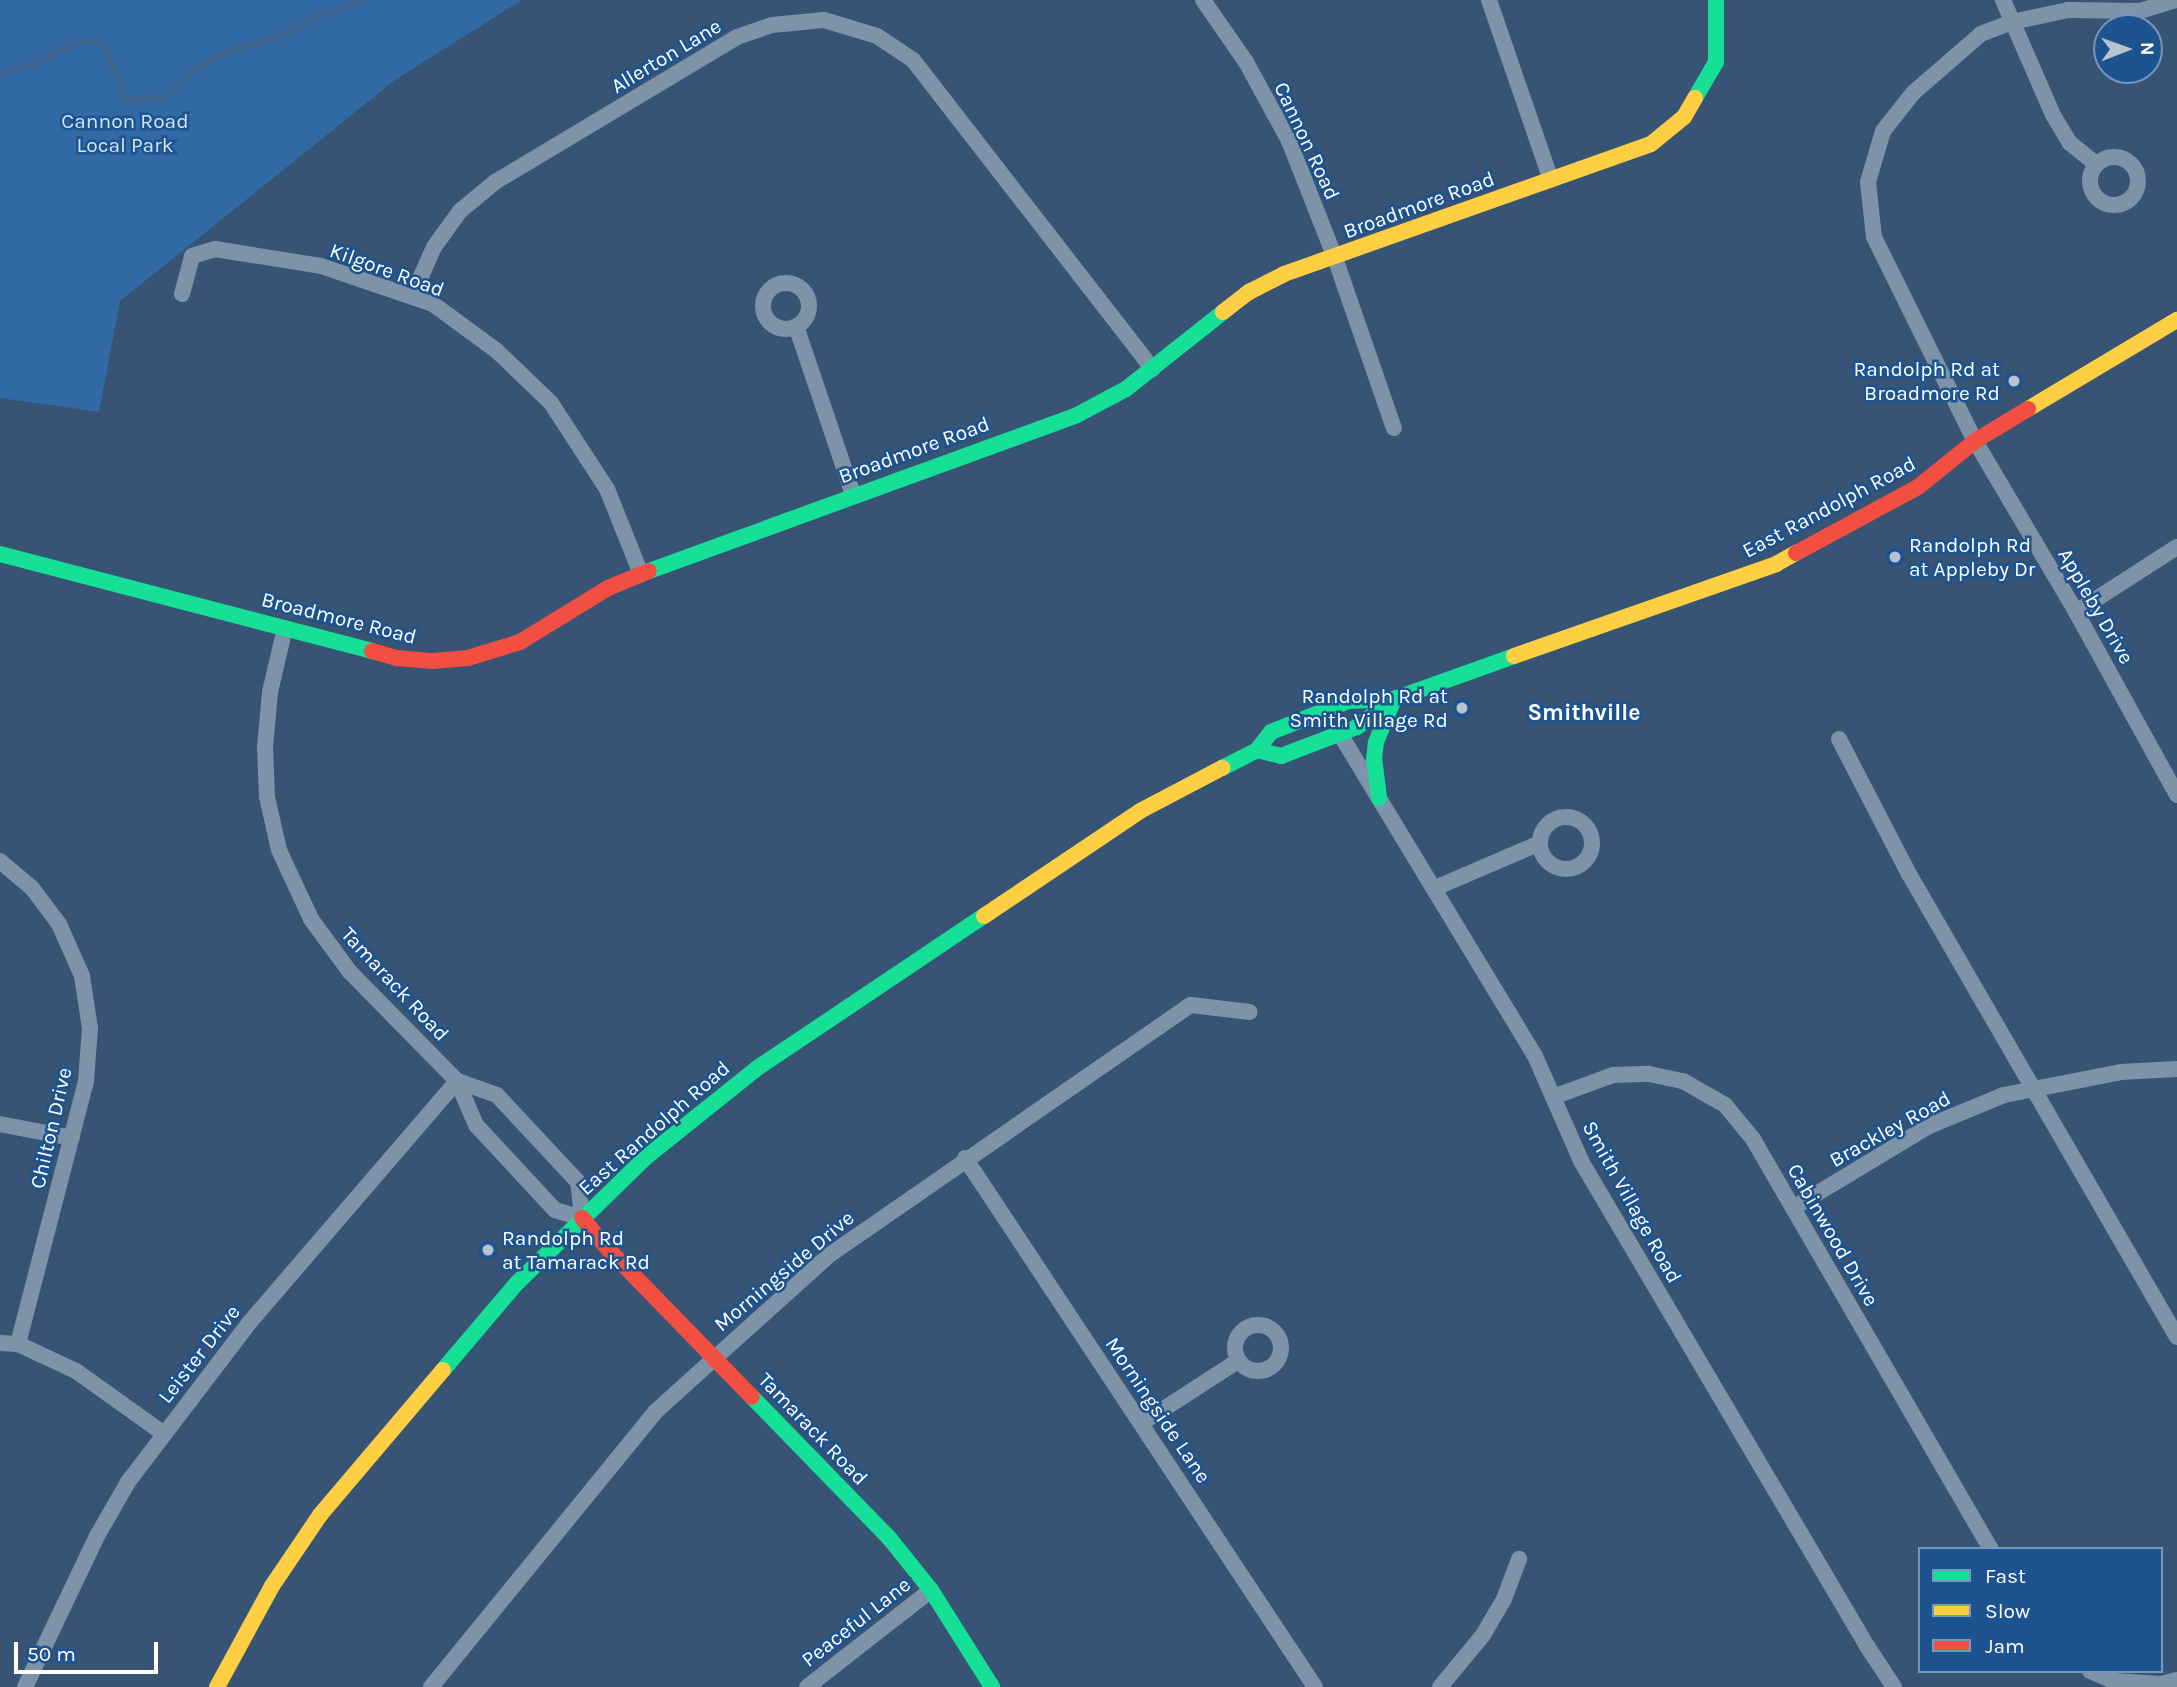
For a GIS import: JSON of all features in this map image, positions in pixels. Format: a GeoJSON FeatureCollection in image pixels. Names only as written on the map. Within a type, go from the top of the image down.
{"type":"FeatureCollection","features":[{"type":"Feature","properties":{"kind":"main road","name":"Broadmore Road"},"geometry":{"type":"LineString","coordinates":[[0,554],[397,658],[433,661],[468,659],[520,642],[608,588],[640,574],[853,494],[1077,415],[1126,389],[1249,292],[1284,274],[1651,144],[1684,117],[1716,62],[1716,0]]}},
{"type":"Feature","properties":{"kind":"main road","name":"East Randolph Road"},"geometry":{"type":"LineString","coordinates":[[217,1687],[272,1586],[320,1515],[516,1284],[645,1158],[756,1069],[1140,811],[1257,750],[1271,732],[1349,701],[1394,699],[1776,564],[1918,487],[1975,441],[2177,320]]}},
{"type":"Feature","properties":{"kind":"main road","name":"East Randolph Road"},"geometry":{"type":"LineString","coordinates":[[1257,750],[1281,756],[1357,727],[1394,699]]}},
{"type":"Feature","properties":{"kind":"main road"},"geometry":{"type":"LineString","coordinates":[[1379,798],[1374,760],[1376,742],[1394,699]]}},
{"type":"Feature","properties":{"kind":"main road","name":"Tamarack Road"},"geometry":{"type":"LineString","coordinates":[[582,1218],[608,1249],[890,1539],[931,1590],[992,1687]]}},
{"type":"Feature","properties":{"kind":"street","name":"Cannon Road"},"geometry":{"type":"LineString","coordinates":[[1203,0],[1246,62],[1289,141],[1335,258],[1394,428]]}},
{"type":"Feature","properties":{"kind":"street"},"geometry":{"type":"LineString","coordinates":[[1489,0],[1551,180]]}},
{"type":"Feature","properties":{"kind":"street"},"geometry":{"type":"LineString","coordinates":[[2003,0],[2053,115],[2070,143],[2096,164]]}},
{"type":"Feature","properties":{"kind":"street"},"geometry":{"type":"LineString","coordinates":[[1975,441],[1874,237],[1868,182],[1883,131],[1913,93],[1981,34],[2012,22],[2068,10],[2139,11],[2176,0]]}},
{"type":"Feature","properties":{"kind":"street","name":"Allerton Lane"},"geometry":{"type":"LineString","coordinates":[[412,297],[434,247],[453,220],[495,182],[737,37],[772,25],[824,20],[877,36],[913,61],[1153,369]]}},
{"type":"Feature","properties":{"kind":"street","name":"Kilgore Road"},"geometry":{"type":"LineString","coordinates":[[182,294],[192,256],[215,249],[321,266],[433,304],[497,351],[551,403],[607,489],[640,574]]}},
{"type":"Feature","properties":{"kind":"street"},"geometry":{"type":"LineString","coordinates":[[796,326],[853,494]]}},
{"type":"Feature","properties":{"kind":"street","name":"Appleby Drive"},"geometry":{"type":"LineString","coordinates":[[1975,441],[2076,611],[2177,795]]}},
{"type":"Feature","properties":{"kind":"street"},"geometry":{"type":"LineString","coordinates":[[2076,611],[2177,547]]}},
{"type":"Feature","properties":{"kind":"street","name":"Tamarack Road"},"geometry":{"type":"LineString","coordinates":[[285,628],[270,692],[265,747],[267,797],[279,850],[311,919],[350,972],[457,1081],[476,1125],[555,1210],[582,1218],[578,1182],[569,1172],[497,1095],[457,1081]]}},
{"type":"Feature","properties":{"kind":"street","name":"Smith Village Road"},"geometry":{"type":"LineString","coordinates":[[1340,734],[1535,1055],[1581,1161],[1867,1646],[1894,1687]]}},
{"type":"Feature","properties":{"kind":"street"},"geometry":{"type":"LineString","coordinates":[[1839,739],[1909,874],[2177,1337]]}},
{"type":"Feature","properties":{"kind":"street"},"geometry":{"type":"LineString","coordinates":[[1435,888],[1540,843]]}},
{"type":"Feature","properties":{"kind":"street","name":"Chilton Drive"},"geometry":{"type":"LineString","coordinates":[[0,862],[32,888],[59,924],[82,976],[90,1027],[86,1081],[18,1344]]}},
{"type":"Feature","properties":{"kind":"street","name":"Morningside Drive"},"geometry":{"type":"LineString","coordinates":[[431,1687],[655,1412],[828,1256],[965,1158],[1191,1004],[1250,1013]]}},
{"type":"Feature","properties":{"kind":"street","name":"Brackley Road"},"geometry":{"type":"LineString","coordinates":[[1793,1208],[1929,1126],[2004,1095],[2121,1072],[2177,1069]]}},
{"type":"Feature","properties":{"kind":"street","name":"Cabinwood Drive"},"geometry":{"type":"LineString","coordinates":[[1553,1097],[1613,1075],[1649,1074],[1683,1081],[1724,1105],[1753,1139],[1990,1547]]}},
{"type":"Feature","properties":{"kind":"street","name":"Leister Drive"},"geometry":{"type":"LineString","coordinates":[[25,1687],[97,1536],[128,1482],[249,1323],[457,1081]]}},
{"type":"Feature","properties":{"kind":"street"},"geometry":{"type":"LineString","coordinates":[[0,1124],[72,1138]]}},
{"type":"Feature","properties":{"kind":"street","name":"Morningside Lane"},"geometry":{"type":"LineString","coordinates":[[965,1158],[1315,1687]]}},
{"type":"Feature","properties":{"kind":"street"},"geometry":{"type":"LineString","coordinates":[[0,1343],[18,1344],[76,1371],[164,1434]]}},
{"type":"Feature","properties":{"kind":"street"},"geometry":{"type":"LineString","coordinates":[[1142,1423],[1238,1361]]}},
{"type":"Feature","properties":{"kind":"street"},"geometry":{"type":"LineString","coordinates":[[1440,1687],[1483,1635],[1504,1599],[1519,1559]]}},
{"type":"Feature","properties":{"kind":"street","name":"Peaceful Lane"},"geometry":{"type":"LineString","coordinates":[[807,1687],[931,1590]]}},
{"type":"Feature","properties":{"kind":"street"},"geometry":{"type":"LineString","coordinates":[[2095,1673],[2114,1681],[2161,1684],[2177,1679]]}},
{"type":"Feature","properties":{"kind":"green space","name":"Cannon Road Local Park"},"geometry":{"type":"Polygon","coordinates":[[[0,0],[522,0],[395,80],[120,301],[99,412],[0,398],[0,0]]]}},
{"type":"Feature","properties":{"kind":"waterway"},"geometry":{"type":"LineString","coordinates":[[0,73],[32,65],[78,42],[100,42],[117,74],[125,100],[166,98],[195,69],[228,51],[277,38],[321,15],[365,0]]}},
{"type":"Feature","properties":{"kind":"traffic: fast"},"geometry":{"type":"LineString","coordinates":[[1695,98],[1716,62],[1716,0]]}},
{"type":"Feature","properties":{"kind":"traffic: fast"},"geometry":{"type":"LineString","coordinates":[[649,571],[1077,415],[1126,389],[1223,312]]}},
{"type":"Feature","properties":{"kind":"traffic: fast"},"geometry":{"type":"LineString","coordinates":[[0,554],[372,651]]}},
{"type":"Feature","properties":{"kind":"traffic: fast"},"geometry":{"type":"LineString","coordinates":[[1222,768],[1257,750],[1271,732],[1349,701],[1394,699],[1514,656]]}},
{"type":"Feature","properties":{"kind":"traffic: fast"},"geometry":{"type":"LineString","coordinates":[[1257,750],[1281,756],[1357,727],[1394,699]]}},
{"type":"Feature","properties":{"kind":"traffic: fast"},"geometry":{"type":"LineString","coordinates":[[1379,798],[1374,760],[1376,742],[1394,699]]}},
{"type":"Feature","properties":{"kind":"traffic: fast"},"geometry":{"type":"LineString","coordinates":[[443,1370],[516,1284],[645,1158],[756,1069],[984,916]]}},
{"type":"Feature","properties":{"kind":"traffic: fast"},"geometry":{"type":"LineString","coordinates":[[752,1397],[890,1539],[931,1590],[992,1687]]}},
{"type":"Feature","properties":{"kind":"traffic: slow"},"geometry":{"type":"LineString","coordinates":[[1223,312],[1249,292],[1284,274],[1651,144],[1684,117],[1695,98]]}},
{"type":"Feature","properties":{"kind":"traffic: slow"},"geometry":{"type":"LineString","coordinates":[[2028,409],[2177,320]]}},
{"type":"Feature","properties":{"kind":"traffic: slow"},"geometry":{"type":"LineString","coordinates":[[1514,656],[1776,564],[1796,553]]}},
{"type":"Feature","properties":{"kind":"traffic: slow"},"geometry":{"type":"LineString","coordinates":[[984,916],[1140,811],[1222,768]]}},
{"type":"Feature","properties":{"kind":"traffic: slow"},"geometry":{"type":"LineString","coordinates":[[217,1687],[272,1586],[320,1515],[443,1370]]}},
{"type":"Feature","properties":{"kind":"traffic: jam"},"geometry":{"type":"LineString","coordinates":[[1796,553],[1918,487],[1975,441],[2028,409]]}},
{"type":"Feature","properties":{"kind":"traffic: jam"},"geometry":{"type":"LineString","coordinates":[[372,651],[397,658],[433,661],[468,658],[520,642],[608,588],[649,571]]}},
{"type":"Feature","properties":{"kind":"traffic: jam"},"geometry":{"type":"LineString","coordinates":[[582,1218],[608,1249],[752,1397]]}},
{"type":"Feature","properties":{"kind":"place","name":"Randolph Rd at Broadmore Rd"},"geometry":{"type":"Point","coordinates":[2014,381]}},
{"type":"Feature","properties":{"kind":"place","name":"Randolph Rd at Appleby Dr"},"geometry":{"type":"Point","coordinates":[1895,557]}},
{"type":"Feature","properties":{"kind":"place","name":"Randolph Rd at Smith Village Rd"},"geometry":{"type":"Point","coordinates":[1462,708]}},
{"type":"Feature","properties":{"kind":"place","name":"Randolph Rd at Tamarack Rd"},"geometry":{"type":"Point","coordinates":[488,1250]}},
{"type":"Feature","properties":{"kind":"district","name":"Smithville"},"geometry":{"type":"Point","coordinates":[1584,713]}}]}
